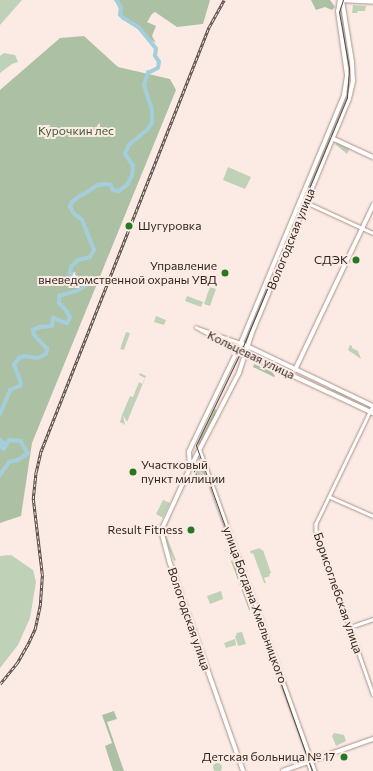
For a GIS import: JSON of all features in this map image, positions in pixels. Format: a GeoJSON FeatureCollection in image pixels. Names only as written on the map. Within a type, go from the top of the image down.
{"type":"FeatureCollection","features":[{"type":"Feature","properties":{"kind":"main road"},"geometry":{"type":"LineString","coordinates":[[341,0],[373,2]]}},
{"type":"Feature","properties":{"kind":"main road","name":"Вологодская улица"},"geometry":{"type":"LineString","coordinates":[[190,468],[189,452],[238,350],[339,109],[347,81],[347,64],[338,12],[341,0]]}},
{"type":"Feature","properties":{"kind":"main road","name":"Вологодская улица"},"geometry":{"type":"LineString","coordinates":[[243,771],[161,538],[162,527],[190,468],[239,373],[248,346],[349,99],[353,81],[352,62],[341,0]]}},
{"type":"Feature","properties":{"kind":"main road"},"geometry":{"type":"LineString","coordinates":[[327,136],[373,157]]}},
{"type":"Feature","properties":{"kind":"main road"},"geometry":{"type":"LineString","coordinates":[[295,370],[373,206]]}},
{"type":"Feature","properties":{"kind":"main road","name":"Кольцевая улица"},"geometry":{"type":"LineString","coordinates":[[241,343],[373,406]]}},
{"type":"Feature","properties":{"kind":"main road","name":"Кольцевая улица"},"geometry":{"type":"LineString","coordinates":[[238,350],[372,413]]}},
{"type":"Feature","properties":{"kind":"main road","name":"улица Богдана Хмельницкого"},"geometry":{"type":"LineString","coordinates":[[200,451],[274,655],[310,761]]}},
{"type":"Feature","properties":{"kind":"main road"},"geometry":{"type":"LineString","coordinates":[[283,771],[373,739]]}},
{"type":"Feature","properties":{"kind":"street"},"geometry":{"type":"LineString","coordinates":[[301,200],[373,233]]}},
{"type":"Feature","properties":{"kind":"street","name":"Кольцевая улица"},"geometry":{"type":"LineString","coordinates":[[238,350],[196,327],[241,343]]}},
{"type":"Feature","properties":{"kind":"street","name":"Борисоглебская улица"},"geometry":{"type":"LineString","coordinates":[[373,406],[372,413],[316,524],[316,531],[373,694]]}},
{"type":"Feature","properties":{"kind":"street"},"geometry":{"type":"LineString","coordinates":[[330,497],[373,516]]}},
{"type":"Feature","properties":{"kind":"street"},"geometry":{"type":"LineString","coordinates":[[350,627],[373,619]]}},
{"type":"Feature","properties":{"kind":"street"},"geometry":{"type":"LineString","coordinates":[[310,761],[311,771]]}},
{"type":"Feature","properties":{"kind":"street"},"geometry":{"type":"LineString","coordinates":[[310,761],[315,771]]}},
{"type":"Feature","properties":{"kind":"green space"},"geometry":{"type":"Polygon","coordinates":[[[0,0],[22,0],[0,25],[0,0]]]}},
{"type":"Feature","properties":{"kind":"green space"},"geometry":{"type":"Polygon","coordinates":[[[115,0],[210,0],[203,24],[177,27],[155,12],[152,14],[147,22],[156,26],[152,36],[156,43],[147,37],[137,25],[132,25],[122,16],[115,0]]]}},
{"type":"Feature","properties":{"kind":"green space"},"geometry":{"type":"Polygon","coordinates":[[[311,0],[330,0],[335,7],[332,10],[325,7],[316,10],[311,0]]]}},
{"type":"Feature","properties":{"kind":"green space"},"geometry":{"type":"Polygon","coordinates":[[[353,5],[366,6],[365,11],[352,13],[353,5]]]}},
{"type":"Feature","properties":{"kind":"green space","name":"Курочкин лес"},"geometry":{"type":"Polygon","coordinates":[[[84,36],[118,67],[170,79],[176,90],[32,443],[21,516],[0,523],[0,90],[60,38],[84,36]]]}},
{"type":"Feature","properties":{"kind":"green space"},"geometry":{"type":"Polygon","coordinates":[[[4,53],[15,55],[18,62],[12,64],[0,73],[0,56],[4,53]]]}},
{"type":"Feature","properties":{"kind":"green space"},"geometry":{"type":"Polygon","coordinates":[[[337,142],[350,148],[347,154],[335,144],[337,142]]]}},
{"type":"Feature","properties":{"kind":"green space"},"geometry":{"type":"Polygon","coordinates":[[[228,167],[251,177],[245,189],[223,180],[228,167]]]}},
{"type":"Feature","properties":{"kind":"green space"},"geometry":{"type":"Polygon","coordinates":[[[210,287],[216,289],[210,306],[204,304],[210,287]]]}},
{"type":"Feature","properties":{"kind":"green space"},"geometry":{"type":"Polygon","coordinates":[[[187,296],[203,302],[201,307],[185,301],[187,296]]]}},
{"type":"Feature","properties":{"kind":"green space"},"geometry":{"type":"Polygon","coordinates":[[[156,316],[166,320],[164,325],[154,322],[156,316]]]}},
{"type":"Feature","properties":{"kind":"green space"},"geometry":{"type":"Polygon","coordinates":[[[126,332],[130,333],[124,350],[120,349],[126,332]]]}},
{"type":"Feature","properties":{"kind":"green space"},"geometry":{"type":"Polygon","coordinates":[[[350,345],[358,351],[361,359],[348,350],[350,345]]]}},
{"type":"Feature","properties":{"kind":"green space"},"geometry":{"type":"Polygon","coordinates":[[[252,351],[293,370],[292,371],[251,352],[252,351]]]}},
{"type":"Feature","properties":{"kind":"green space"},"geometry":{"type":"Polygon","coordinates":[[[254,364],[272,372],[275,376],[274,377],[253,367],[254,364]]]}},
{"type":"Feature","properties":{"kind":"green space"},"geometry":{"type":"Polygon","coordinates":[[[140,373],[146,376],[127,422],[123,415],[125,425],[120,422],[130,396],[133,397],[139,382],[142,384],[145,378],[139,375],[140,373]]]}},
{"type":"Feature","properties":{"kind":"green space"},"geometry":{"type":"Polygon","coordinates":[[[333,389],[371,407],[371,408],[331,390],[333,389]]]}},
{"type":"Feature","properties":{"kind":"green space"},"geometry":{"type":"Polygon","coordinates":[[[215,409],[217,411],[200,447],[198,444],[215,409]]]}},
{"type":"Feature","properties":{"kind":"green space"},"geometry":{"type":"Polygon","coordinates":[[[197,467],[203,467],[204,470],[201,471],[205,471],[206,476],[197,470],[207,478],[196,475],[195,471],[197,467]]]}},
{"type":"Feature","properties":{"kind":"green space"},"geometry":{"type":"Polygon","coordinates":[[[163,500],[170,503],[163,518],[156,514],[163,500]]]}},
{"type":"Feature","properties":{"kind":"green space"},"geometry":{"type":"Polygon","coordinates":[[[170,518],[165,533],[176,560],[174,561],[163,535],[170,518]]]}},
{"type":"Feature","properties":{"kind":"green space"},"geometry":{"type":"Polygon","coordinates":[[[260,548],[263,550],[271,573],[269,574],[270,576],[264,578],[266,583],[264,583],[253,553],[251,554],[250,551],[260,548]]]}},
{"type":"Feature","properties":{"kind":"green space"},"geometry":{"type":"Polygon","coordinates":[[[11,555],[33,570],[36,582],[30,618],[18,645],[0,668],[0,556],[11,555]]]}},
{"type":"Feature","properties":{"kind":"green space"},"geometry":{"type":"Polygon","coordinates":[[[235,559],[253,609],[249,610],[231,561],[235,559]]]}},
{"type":"Feature","properties":{"kind":"green space"},"geometry":{"type":"Polygon","coordinates":[[[221,591],[223,599],[210,604],[207,596],[221,591]]]}},
{"type":"Feature","properties":{"kind":"green space"},"geometry":{"type":"Polygon","coordinates":[[[242,632],[246,644],[238,646],[235,636],[237,635],[236,633],[242,632]]]}},
{"type":"Feature","properties":{"kind":"green space"},"geometry":{"type":"Polygon","coordinates":[[[235,639],[236,645],[226,648],[224,643],[235,639]]]}},
{"type":"Feature","properties":{"kind":"green space"},"geometry":{"type":"Polygon","coordinates":[[[114,711],[117,719],[107,722],[124,771],[113,771],[105,746],[112,743],[102,715],[114,711]]]}},
{"type":"Feature","properties":{"kind":"green space"},"geometry":{"type":"Polygon","coordinates":[[[334,733],[344,735],[346,741],[336,746],[332,736],[334,733]]]}},
{"type":"Feature","properties":{"kind":"green space"},"geometry":{"type":"Polygon","coordinates":[[[215,763],[219,763],[221,767],[219,771],[215,771],[213,769],[213,765],[215,763]]]}},
{"type":"Feature","properties":{"kind":"waterway","name":"Шугуровка"},"geometry":{"type":"LineString","coordinates":[[0,414],[10,390],[20,386],[21,383],[14,365],[19,358],[25,356],[38,358],[46,354],[47,349],[34,335],[33,330],[40,327],[52,326],[53,318],[67,323],[70,318],[59,303],[59,296],[77,291],[85,286],[81,279],[70,274],[71,267],[78,260],[90,257],[94,250],[82,220],[74,214],[70,207],[72,202],[98,185],[111,185],[113,190],[119,191],[127,185],[132,176],[133,166],[125,154],[129,145],[148,129],[152,123],[152,110],[144,85],[148,73],[158,68],[159,62],[155,56],[156,49],[139,28],[120,15],[121,7],[116,0]]}},
{"type":"Feature","properties":{"kind":"waterway","name":"Шугуровка"},"geometry":{"type":"LineString","coordinates":[[0,440],[4,443],[1,446],[4,449],[9,440],[21,441],[28,453],[17,461],[10,462],[0,476]]}},
{"type":"Feature","properties":{"kind":"tram line"},"geometry":{"type":"LineString","coordinates":[[312,771],[196,445],[241,351],[347,97],[349,68],[339,12],[343,0]]}},
{"type":"Feature","properties":{"kind":"tram line"},"geometry":{"type":"LineString","coordinates":[[206,470],[199,465],[194,471],[196,475],[209,481]]}},
{"type":"Feature","properties":{"kind":"railway"},"geometry":{"type":"LineString","coordinates":[[0,684],[17,663],[27,646],[35,629],[40,606],[42,574],[33,499],[36,472],[41,451],[209,27],[224,0]]}},
{"type":"Feature","properties":{"kind":"place","name":"Шугуровка"},"geometry":{"type":"Point","coordinates":[129,226]}},
{"type":"Feature","properties":{"kind":"place","name":"СДЭК"},"geometry":{"type":"Point","coordinates":[356,260]}},
{"type":"Feature","properties":{"kind":"place","name":"Управление вневедомственной охраны УВД"},"geometry":{"type":"Point","coordinates":[225,273]}},
{"type":"Feature","properties":{"kind":"place","name":"Участковый пункт милиции"},"geometry":{"type":"Point","coordinates":[133,472]}},
{"type":"Feature","properties":{"kind":"place","name":"Result Fitness"},"geometry":{"type":"Point","coordinates":[191,530]}},
{"type":"Feature","properties":{"kind":"place","name":"Детская больница № 17"},"geometry":{"type":"Point","coordinates":[344,757]}}]}
